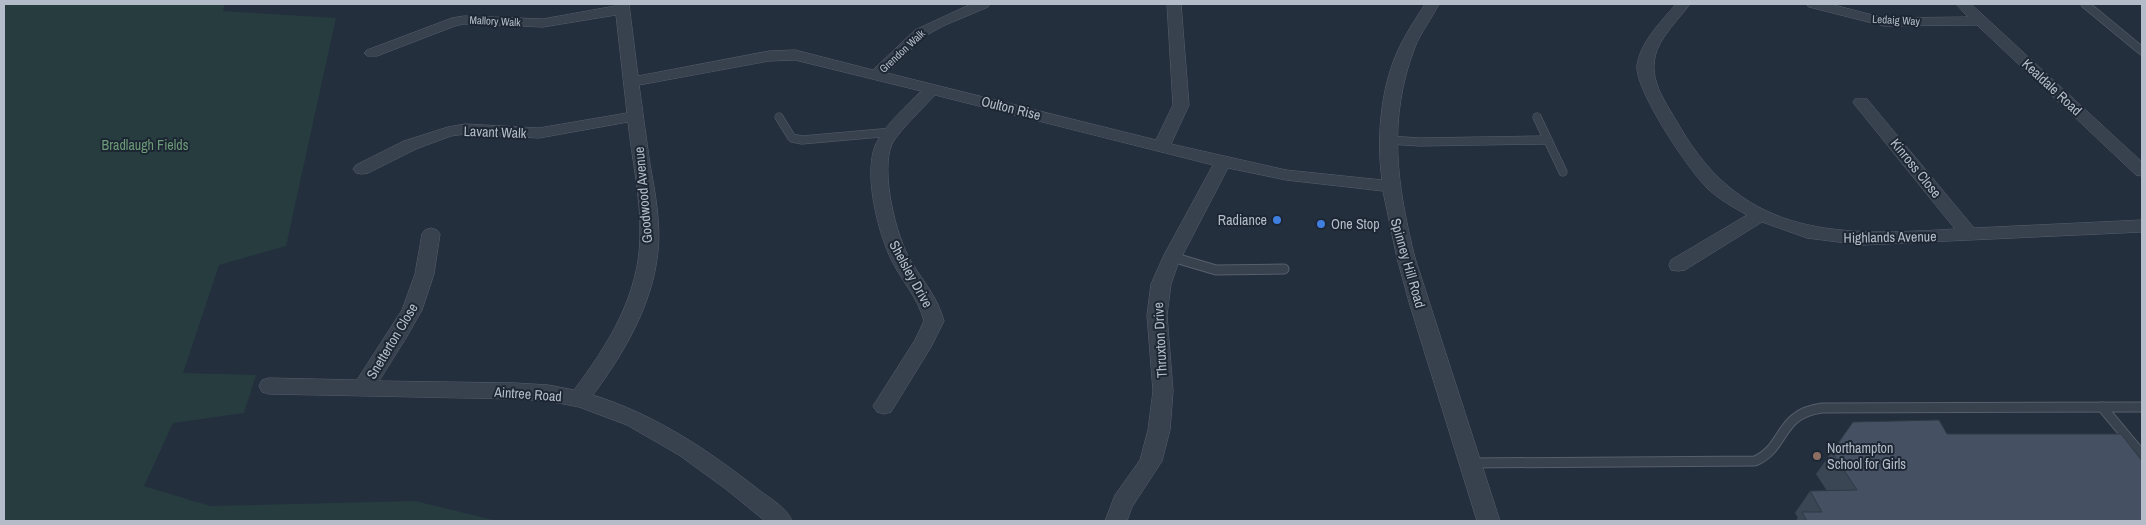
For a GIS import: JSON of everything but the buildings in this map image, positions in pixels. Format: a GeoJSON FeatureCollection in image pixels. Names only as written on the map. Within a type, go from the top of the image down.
{"type":"FeatureCollection","features":[{"type":"Feature","properties":{"kind":"street","name":"Grendon Walk"},"geometry":{"type":"LineString","coordinates":[[877,74],[920,33],[938,23],[983,4]]}},
{"type":"Feature","properties":{"kind":"street"},"geometry":{"type":"LineString","coordinates":[[1161,147],[1181,106],[1174,4]]}},
{"type":"Feature","properties":{"kind":"street","name":"Spinney Hill Road"},"geometry":{"type":"LineString","coordinates":[[1432,4],[1407,49],[1392,97],[1388,140],[1390,186],[1407,263],[1489,521]]}},
{"type":"Feature","properties":{"kind":"street","name":"Highlands Avenue"},"geometry":{"type":"LineString","coordinates":[[1683,4],[1649,50],[1643,68],[1646,78],[1688,154],[1706,178],[1726,194],[1761,215],[1806,232],[1844,239],[1890,239],[2142,226]]}},
{"type":"Feature","properties":{"kind":"street","name":"Ledaig Way"},"geometry":{"type":"LineString","coordinates":[[1814,4],[1884,22],[1980,21]]}},
{"type":"Feature","properties":{"kind":"street","name":"Kealdale Road"},"geometry":{"type":"LineString","coordinates":[[1963,4],[2142,171]]}},
{"type":"Feature","properties":{"kind":"street","name":"Mallory Walk"},"geometry":{"type":"LineString","coordinates":[[372,53],[452,22],[464,20],[543,23],[623,7]]}},
{"type":"Feature","properties":{"kind":"street","name":"Goodwood Avenue"},"geometry":{"type":"LineString","coordinates":[[580,399],[616,346],[632,312],[648,262],[649,222],[623,7]]}},
{"type":"Feature","properties":{"kind":"street","name":"Oulton Rise"},"geometry":{"type":"LineString","coordinates":[[632,82],[769,56],[795,54],[1223,162],[1286,175],[1390,186]]}},
{"type":"Feature","properties":{"kind":"street","name":"Shelsley Drive"},"geometry":{"type":"LineString","coordinates":[[884,406],[924,342],[934,321],[929,303],[901,261],[885,220],[879,159],[882,146],[892,132],[932,88]]}},
{"type":"Feature","properties":{"kind":"street","name":"Kinross Close"},"geometry":{"type":"LineString","coordinates":[[1862,102],[1970,235]]}},
{"type":"Feature","properties":{"kind":"street","name":"Lavant Walk"},"geometry":{"type":"LineString","coordinates":[[362,169],[410,145],[448,132],[464,129],[539,133],[635,116]]}},
{"type":"Feature","properties":{"kind":"street","name":"Thruxton Drive"},"geometry":{"type":"LineString","coordinates":[[1116,521],[1119,507],[1147,468],[1153,453],[1163,392],[1157,303],[1160,288],[1172,257],[1223,162]]}},
{"type":"Feature","properties":{"kind":"street"},"geometry":{"type":"LineString","coordinates":[[1678,265],[1761,215]]}},
{"type":"Feature","properties":{"kind":"street","name":"Snetterton Close"},"geometry":{"type":"LineString","coordinates":[[363,388],[408,318],[417,299],[424,279],[431,234]]}},
{"type":"Feature","properties":{"kind":"street","name":"Aintree Road"},"geometry":{"type":"LineString","coordinates":[[269,386],[527,392],[580,399],[615,411],[680,444],[714,467],[781,521]]}},
{"type":"Feature","properties":{"kind":"lane"},"geometry":{"type":"LineString","coordinates":[[2085,4],[2142,51]]}},
{"type":"Feature","properties":{"kind":"lane"},"geometry":{"type":"LineString","coordinates":[[779,117],[792,138],[802,140],[892,132]]}},
{"type":"Feature","properties":{"kind":"lane"},"geometry":{"type":"LineString","coordinates":[[1537,117],[1563,172]]}},
{"type":"Feature","properties":{"kind":"lane"},"geometry":{"type":"LineString","coordinates":[[1388,140],[1420,142],[1548,140]]}},
{"type":"Feature","properties":{"kind":"lane"},"geometry":{"type":"LineString","coordinates":[[1172,257],[1216,270],[1284,269]]}},
{"type":"Feature","properties":{"kind":"lane"},"geometry":{"type":"LineString","coordinates":[[2102,407],[2142,455]]}},
{"type":"Feature","properties":{"kind":"lane"},"geometry":{"type":"LineString","coordinates":[[1470,463],[1755,461],[1763,458],[1770,452],[1790,421],[1797,415],[1822,408],[2142,407]]}},
{"type":"Feature","properties":{"kind":"green space","name":"Bradlaugh Fields"},"geometry":{"type":"Polygon","coordinates":[[[4,4],[225,4],[223,11],[336,18],[286,246],[219,265],[183,373],[256,375],[244,413],[173,423],[144,486],[210,506],[415,501],[498,521],[4,521],[4,4]]]}},
{"type":"Feature","properties":{"kind":"place","name":"Radiance"},"geometry":{"type":"Point","coordinates":[1277,220]}},
{"type":"Feature","properties":{"kind":"place","name":"One Stop"},"geometry":{"type":"Point","coordinates":[1321,224]}},
{"type":"Feature","properties":{"kind":"place","name":"Northampton School for Girls"},"geometry":{"type":"Point","coordinates":[1817,456]}}]}
